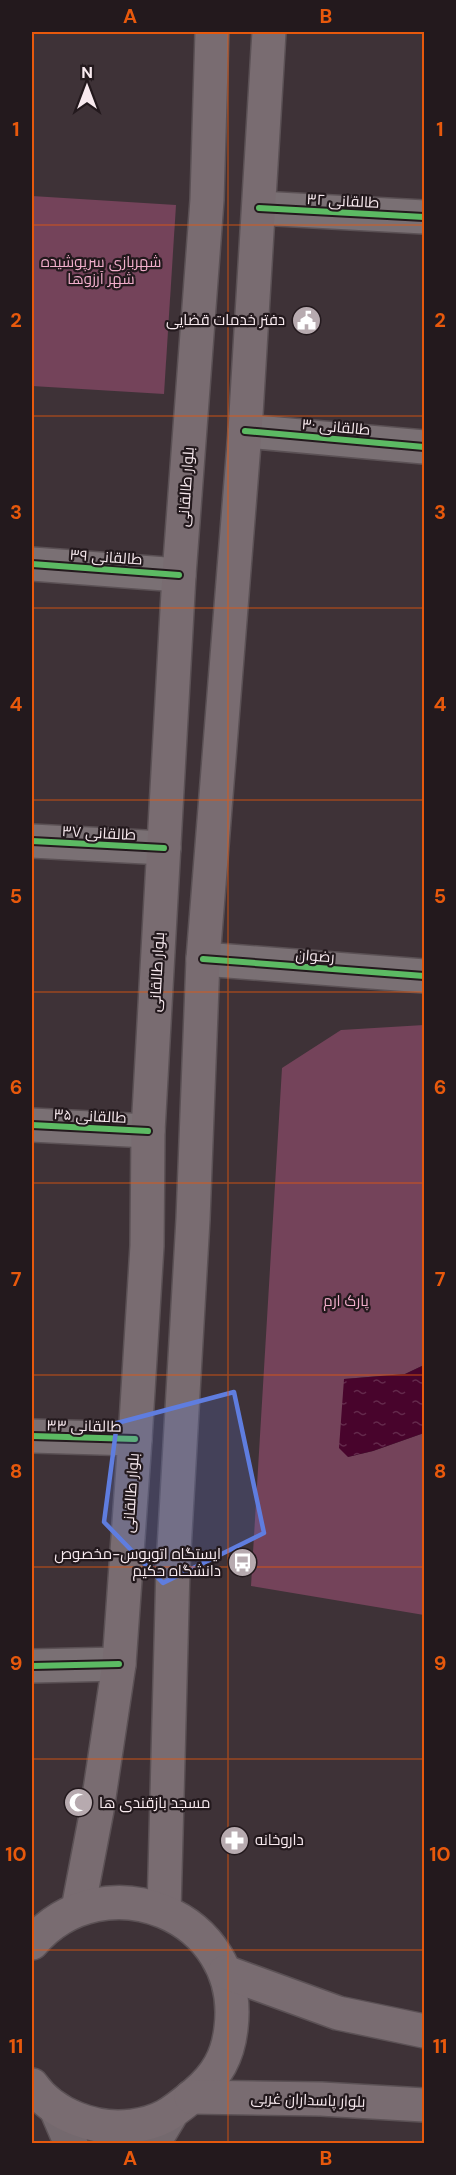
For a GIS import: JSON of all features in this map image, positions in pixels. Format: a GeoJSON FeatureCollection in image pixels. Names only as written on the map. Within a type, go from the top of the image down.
{"type":"FeatureCollection","features":[{"type":"Feature","properties":{"kind":"main road","name":"بلوار طالقانی"},"geometry":{"type":"LineString","coordinates":[[78,1909],[97,1810],[119,1664],[147,1246],[148,1131],[179,574],[207,200],[212,32]]}},
{"type":"Feature","properties":{"kind":"main road"},"geometry":{"type":"LineString","coordinates":[[164,1911],[173,1566],[193,1219],[203,959],[245,431],[269,32]]}},
{"type":"Feature","properties":{"kind":"main road"},"geometry":{"type":"LineString","coordinates":[[32,2085],[56,2109],[78,2120],[101,2126],[124,2127],[148,2124],[180,2107],[212,2080],[223,2060],[230,2039],[233,2017],[231,1994],[225,1972],[210,1947],[189,1925],[164,1911],[121,1901],[78,1909],[35,1936]]}},
{"type":"Feature","properties":{"kind":"main road"},"geometry":{"type":"LineString","coordinates":[[225,1972],[338,2013],[424,2031]]}},
{"type":"Feature","properties":{"kind":"main road","name":"بلوار پاسداران غربی"},"geometry":{"type":"LineString","coordinates":[[180,2107],[321,2099],[424,2105]]}},
{"type":"Feature","properties":{"kind":"main road"},"geometry":{"type":"LineString","coordinates":[[153,2144],[180,2107]]}},
{"type":"Feature","properties":{"kind":"main road"},"geometry":{"type":"LineString","coordinates":[[56,2109],[70,2144]]}},
{"type":"Feature","properties":{"kind":"street","name":"طالقانی ۳۲"},"geometry":{"type":"LineString","coordinates":[[259,208],[424,217]]}},
{"type":"Feature","properties":{"kind":"street","name":"طالقانی ۳۰"},"geometry":{"type":"LineString","coordinates":[[245,431],[424,447]]}},
{"type":"Feature","properties":{"kind":"street","name":"طالقانی ۳۹"},"geometry":{"type":"LineString","coordinates":[[32,564],[179,574]]}},
{"type":"Feature","properties":{"kind":"street","name":"طالقانی ۳۷"},"geometry":{"type":"LineString","coordinates":[[32,841],[164,848]]}},
{"type":"Feature","properties":{"kind":"street","name":"رضوان"},"geometry":{"type":"LineString","coordinates":[[203,959],[424,976]]}},
{"type":"Feature","properties":{"kind":"street","name":"طالقانی ۳۵"},"geometry":{"type":"LineString","coordinates":[[32,1125],[148,1131]]}},
{"type":"Feature","properties":{"kind":"street","name":"طالقانی ۳۳"},"geometry":{"type":"LineString","coordinates":[[32,1436],[135,1439]]}},
{"type":"Feature","properties":{"kind":"street"},"geometry":{"type":"LineString","coordinates":[[32,1666],[119,1664]]}},
{"type":"Feature","properties":{"kind":"highlighted area"},"geometry":{"type":"Polygon","coordinates":[[[234,1392],[264,1533],[163,1583],[104,1522],[117,1423],[234,1392]]]}},
{"type":"Feature","properties":{"kind":"green space","name":"شهربازی سرپوشیده شهر آرزوها"},"geometry":{"type":"Polygon","coordinates":[[[32,196],[176,205],[164,394],[32,386],[32,196]]]}},
{"type":"Feature","properties":{"kind":"green space","name":"پارک ارم"},"geometry":{"type":"Polygon","coordinates":[[[424,1025],[424,1365],[405,1374],[344,1379],[348,1457],[373,1451],[424,1433],[424,1615],[251,1586],[282,1068],[341,1030],[424,1025]]]}},
{"type":"Feature","properties":{"kind":"water"},"geometry":{"type":"Polygon","coordinates":[[[424,1365],[424,1433],[373,1451],[348,1457],[339,1448],[344,1379],[405,1374],[424,1365]]]}},
{"type":"Feature","properties":{"kind":"cycle path"},"geometry":{"type":"LineString","coordinates":[[259,208],[424,217]]}},
{"type":"Feature","properties":{"kind":"cycle path"},"geometry":{"type":"LineString","coordinates":[[245,431],[424,447]]}},
{"type":"Feature","properties":{"kind":"cycle path"},"geometry":{"type":"LineString","coordinates":[[32,564],[179,575]]}},
{"type":"Feature","properties":{"kind":"cycle path"},"geometry":{"type":"LineString","coordinates":[[32,841],[164,848]]}},
{"type":"Feature","properties":{"kind":"cycle path"},"geometry":{"type":"LineString","coordinates":[[203,959],[424,976]]}},
{"type":"Feature","properties":{"kind":"cycle path"},"geometry":{"type":"LineString","coordinates":[[32,1125],[148,1131]]}},
{"type":"Feature","properties":{"kind":"cycle path"},"geometry":{"type":"LineString","coordinates":[[32,1436],[135,1439]]}},
{"type":"Feature","properties":{"kind":"cycle path"},"geometry":{"type":"LineString","coordinates":[[32,1666],[119,1664]]}},
{"type":"Feature","properties":{"kind":"place","name":"دفتر خدمات قضایی"},"geometry":{"type":"Point","coordinates":[306,320]}},
{"type":"Feature","properties":{"kind":"place","name":"ایستگاه اتوبوس-مخصوص دانشگاه حکیم"},"geometry":{"type":"Point","coordinates":[242,1563]}},
{"type":"Feature","properties":{"kind":"place","name":"مسجد بازقندی ها"},"geometry":{"type":"Point","coordinates":[78,1803]}},
{"type":"Feature","properties":{"kind":"place","name":"داروخانه"},"geometry":{"type":"Point","coordinates":[234,1840]}}]}
